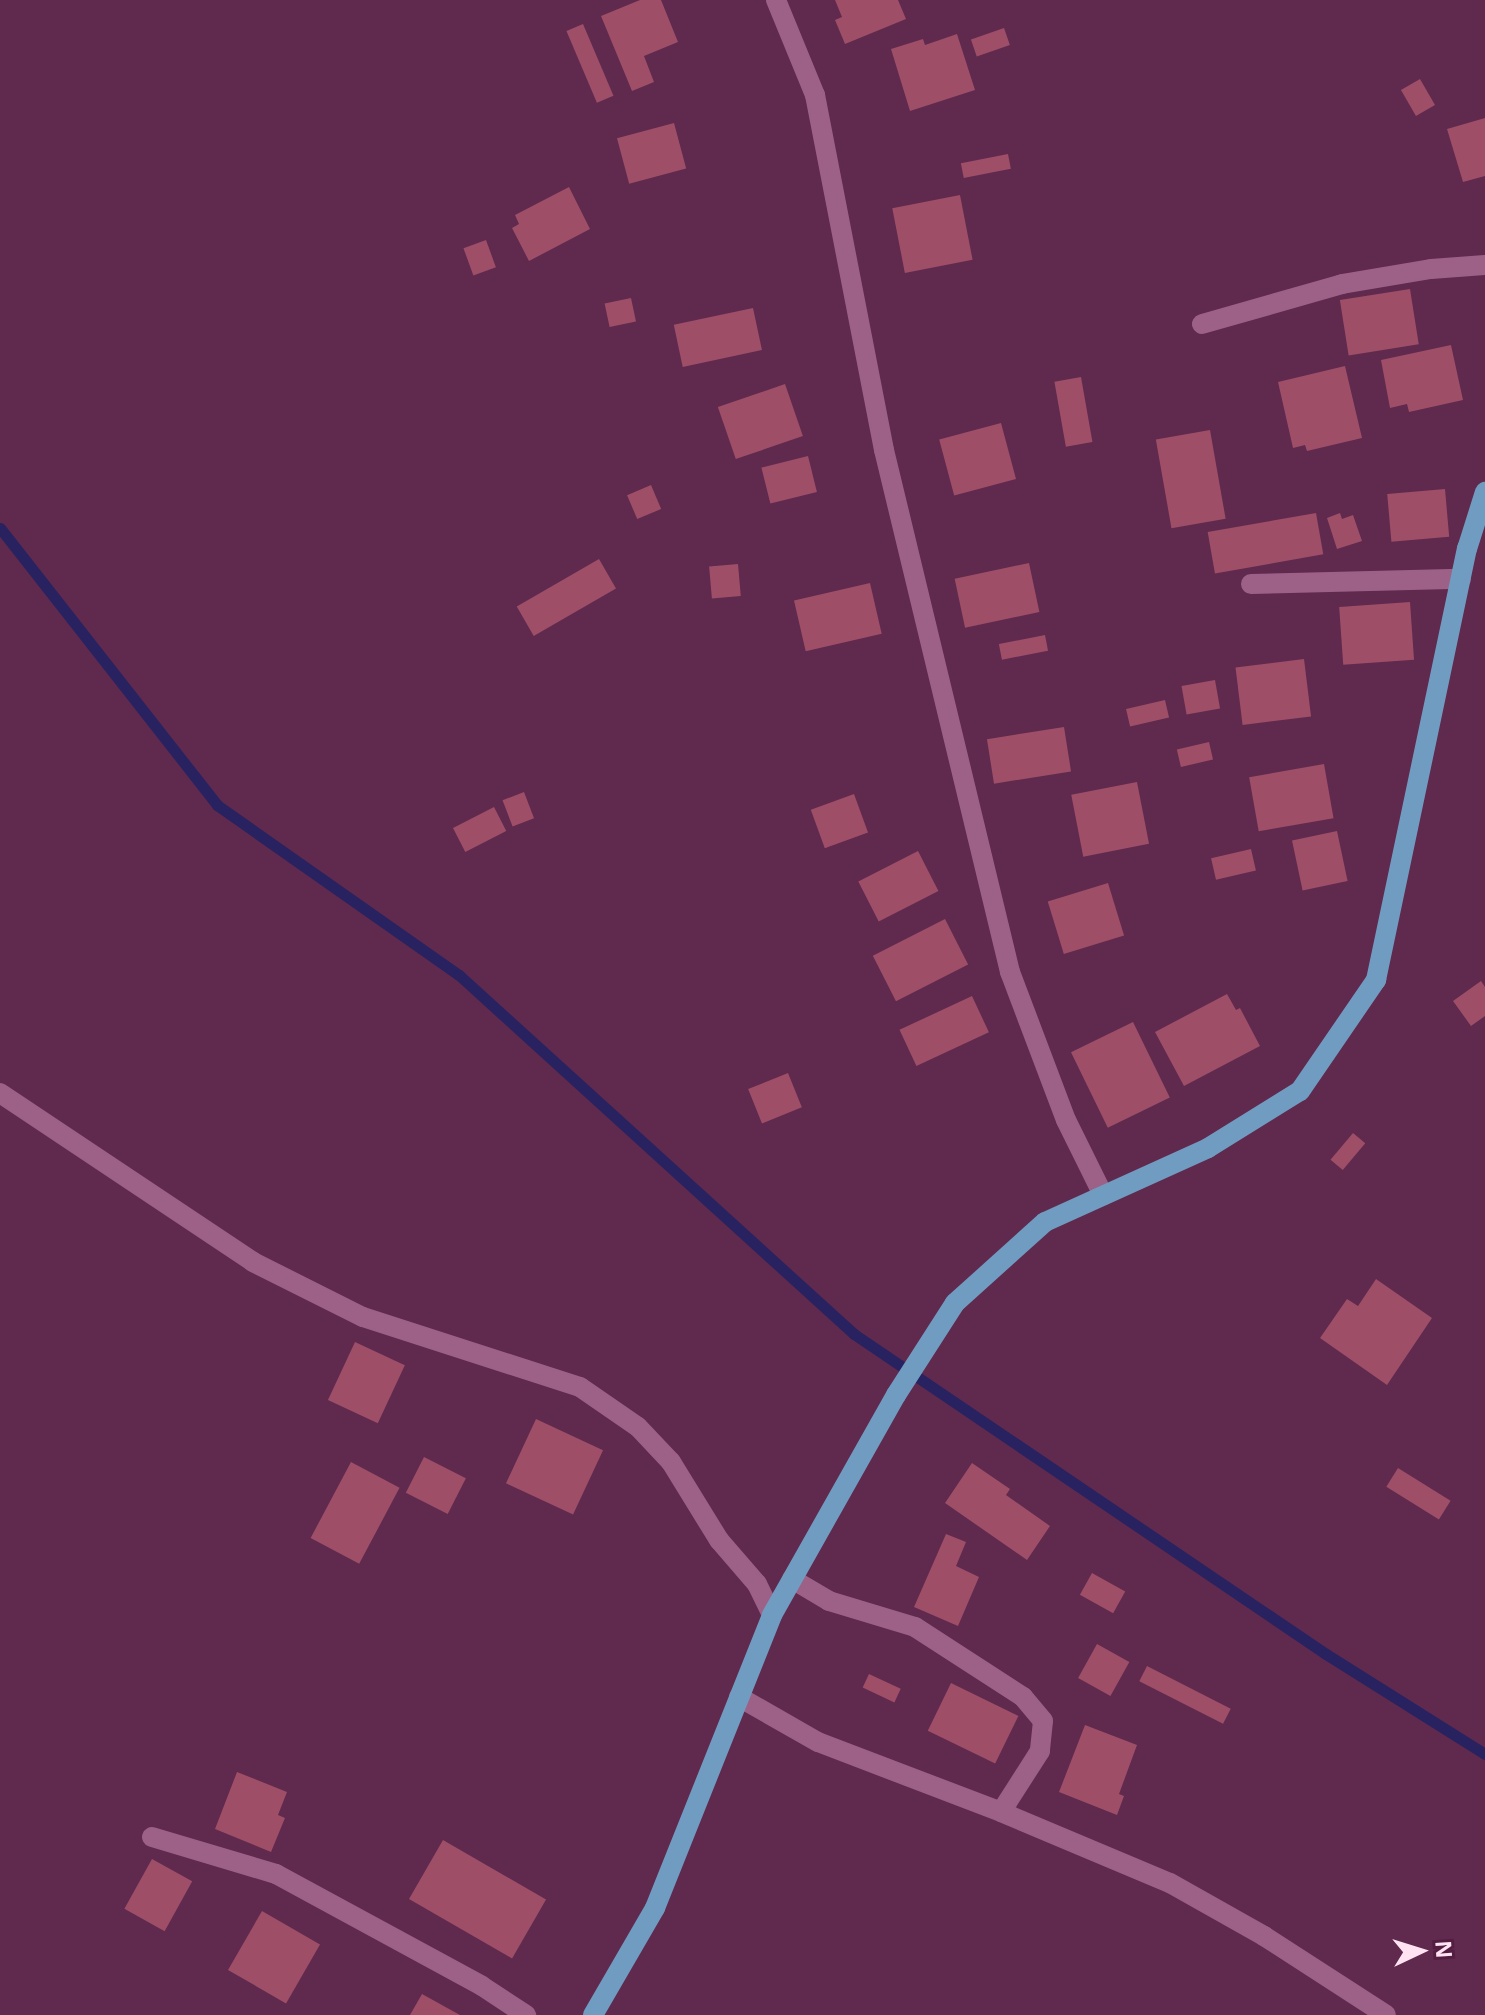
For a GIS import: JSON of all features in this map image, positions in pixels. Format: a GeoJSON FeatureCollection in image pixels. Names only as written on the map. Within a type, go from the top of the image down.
{"type":"FeatureCollection","features":[{"type":"Feature","properties":{"kind":"main road"},"geometry":{"type":"LineString","coordinates":[[593,2015],[655,1908],[772,1615],[896,1395],[955,1303],[1045,1222],[1208,1148],[1300,1091],[1376,980],[1461,579],[1485,492]]}},
{"type":"Feature","properties":{"kind":"street"},"geometry":{"type":"LineString","coordinates":[[776,0],[815,95],[884,450],[1010,972],[1066,1120],[1103,1195]]}},
{"type":"Feature","properties":{"kind":"street"},"geometry":{"type":"LineString","coordinates":[[1202,324],[1342,284],[1431,269],[1485,265]]}},
{"type":"Feature","properties":{"kind":"street"},"geometry":{"type":"LineString","coordinates":[[1251,584],[1461,579]]}},
{"type":"Feature","properties":{"kind":"street"},"geometry":{"type":"LineString","coordinates":[[0,1093],[253,1262],[363,1317],[580,1387],[638,1427],[671,1462],[719,1540],[757,1584],[772,1615]]}},
{"type":"Feature","properties":{"kind":"street"},"geometry":{"type":"LineString","coordinates":[[792,1579],[829,1601],[915,1627],[1023,1697],[1043,1721],[1040,1751],[1001,1812]]}},
{"type":"Feature","properties":{"kind":"street"},"geometry":{"type":"LineString","coordinates":[[739,1697],[818,1742],[1001,1812],[1170,1883],[1264,1936],[1386,2015]]}},
{"type":"Feature","properties":{"kind":"street"},"geometry":{"type":"LineString","coordinates":[[152,1837],[276,1874],[482,1986],[526,2015]]}},
{"type":"Feature","properties":{"kind":"building"},"geometry":{"type":"Polygon","coordinates":[[[640,0],[661,0],[678,42],[644,56],[654,82],[632,91],[601,16],[640,0]]]}},
{"type":"Feature","properties":{"kind":"building"},"geometry":{"type":"Polygon","coordinates":[[[835,0],[898,0],[906,19],[845,44],[835,20],[842,17],[835,0]]]}},
{"type":"Feature","properties":{"kind":"building"},"geometry":{"type":"Polygon","coordinates":[[[583,24],[613,96],[597,103],[566,31],[583,24]]]}},
{"type":"Feature","properties":{"kind":"building"},"geometry":{"type":"Polygon","coordinates":[[[1004,28],[1010,45],[977,56],[971,39],[1004,28]]]}},
{"type":"Feature","properties":{"kind":"building"},"geometry":{"type":"Polygon","coordinates":[[[957,34],[975,90],[910,111],[891,49],[923,39],[925,45],[957,34]]]}},
{"type":"Feature","properties":{"kind":"building"},"geometry":{"type":"Polygon","coordinates":[[[1420,79],[1435,105],[1416,116],[1401,90],[1420,79]]]}},
{"type":"Feature","properties":{"kind":"building"},"geometry":{"type":"Polygon","coordinates":[[[1485,118],[1485,176],[1463,182],[1447,129],[1485,118]]]}},
{"type":"Feature","properties":{"kind":"building"},"geometry":{"type":"Polygon","coordinates":[[[674,123],[686,168],[629,184],[617,138],[674,123]]]}},
{"type":"Feature","properties":{"kind":"building"},"geometry":{"type":"Polygon","coordinates":[[[1008,154],[1011,169],[964,178],[961,163],[1008,154]]]}},
{"type":"Feature","properties":{"kind":"building"},"geometry":{"type":"Polygon","coordinates":[[[569,187],[590,229],[529,261],[512,228],[519,224],[515,215],[569,187]]]}},
{"type":"Feature","properties":{"kind":"building"},"geometry":{"type":"Polygon","coordinates":[[[960,195],[973,260],[905,273],[892,208],[960,195]]]}},
{"type":"Feature","properties":{"kind":"building"},"geometry":{"type":"Polygon","coordinates":[[[486,240],[496,267],[473,275],[463,248],[486,240]]]}},
{"type":"Feature","properties":{"kind":"building"},"geometry":{"type":"Polygon","coordinates":[[[1410,289],[1419,344],[1349,355],[1340,300],[1410,289]]]}},
{"type":"Feature","properties":{"kind":"building"},"geometry":{"type":"Polygon","coordinates":[[[631,298],[636,321],[610,327],[605,304],[631,298]]]}},
{"type":"Feature","properties":{"kind":"building"},"geometry":{"type":"Polygon","coordinates":[[[753,308],[762,350],[683,367],[674,325],[753,308]]]}},
{"type":"Feature","properties":{"kind":"building"},"geometry":{"type":"Polygon","coordinates":[[[1451,345],[1463,400],[1409,412],[1407,404],[1390,408],[1381,360],[1451,345]]]}},
{"type":"Feature","properties":{"kind":"building"},"geometry":{"type":"Polygon","coordinates":[[[1345,366],[1362,438],[1307,451],[1305,445],[1293,448],[1278,382],[1345,366]]]}},
{"type":"Feature","properties":{"kind":"building"},"geometry":{"type":"Polygon","coordinates":[[[1081,377],[1092,442],[1066,447],[1054,382],[1081,377]]]}},
{"type":"Feature","properties":{"kind":"building"},"geometry":{"type":"Polygon","coordinates":[[[785,384],[803,436],[736,459],[718,407],[785,384]]]}},
{"type":"Feature","properties":{"kind":"building"},"geometry":{"type":"Polygon","coordinates":[[[1001,423],[1016,479],[954,496],[939,440],[1001,423]]]}},
{"type":"Feature","properties":{"kind":"building"},"geometry":{"type":"Polygon","coordinates":[[[1210,430],[1226,519],[1171,528],[1156,440],[1210,430]]]}},
{"type":"Feature","properties":{"kind":"building"},"geometry":{"type":"Polygon","coordinates":[[[808,456],[817,492],[770,504],[761,468],[808,456]]]}},
{"type":"Feature","properties":{"kind":"building"},"geometry":{"type":"Polygon","coordinates":[[[651,485],[661,509],[637,519],[627,495],[651,485]]]}},
{"type":"Feature","properties":{"kind":"building"},"geometry":{"type":"Polygon","coordinates":[[[1445,489],[1449,537],[1391,542],[1387,494],[1445,489]]]}},
{"type":"Feature","properties":{"kind":"building"},"geometry":{"type":"Polygon","coordinates":[[[1316,513],[1323,554],[1215,573],[1208,532],[1316,513]]]}},
{"type":"Feature","properties":{"kind":"building"},"geometry":{"type":"Polygon","coordinates":[[[1340,513],[1342,519],[1353,515],[1362,541],[1337,549],[1327,518],[1340,513]]]}},
{"type":"Feature","properties":{"kind":"building"},"geometry":{"type":"Polygon","coordinates":[[[599,559],[616,588],[534,636],[517,606],[599,559]]]}},
{"type":"Feature","properties":{"kind":"building"},"geometry":{"type":"Polygon","coordinates":[[[1029,563],[1039,612],[965,628],[955,579],[1029,563]]]}},
{"type":"Feature","properties":{"kind":"building"},"geometry":{"type":"Polygon","coordinates":[[[738,564],[741,596],[712,598],[709,567],[738,564]]]}},
{"type":"Feature","properties":{"kind":"building"},"geometry":{"type":"Polygon","coordinates":[[[870,583],[882,634],[806,651],[794,601],[870,583]]]}},
{"type":"Feature","properties":{"kind":"building"},"geometry":{"type":"Polygon","coordinates":[[[1410,602],[1414,660],[1343,665],[1339,607],[1410,602]]]}},
{"type":"Feature","properties":{"kind":"building"},"geometry":{"type":"Polygon","coordinates":[[[1045,635],[1048,651],[1002,660],[999,644],[1045,635]]]}},
{"type":"Feature","properties":{"kind":"building"},"geometry":{"type":"Polygon","coordinates":[[[1304,659],[1311,717],[1243,725],[1236,667],[1304,659]]]}},
{"type":"Feature","properties":{"kind":"building"},"geometry":{"type":"Polygon","coordinates":[[[1215,680],[1220,709],[1187,714],[1182,686],[1215,680]]]}},
{"type":"Feature","properties":{"kind":"building"},"geometry":{"type":"Polygon","coordinates":[[[1165,700],[1169,718],[1130,727],[1126,709],[1165,700]]]}},
{"type":"Feature","properties":{"kind":"building"},"geometry":{"type":"Polygon","coordinates":[[[1064,727],[1071,771],[994,784],[987,739],[1064,727]]]}},
{"type":"Feature","properties":{"kind":"building"},"geometry":{"type":"Polygon","coordinates":[[[1209,742],[1213,760],[1181,767],[1177,749],[1209,742]]]}},
{"type":"Feature","properties":{"kind":"building"},"geometry":{"type":"Polygon","coordinates":[[[1324,764],[1334,818],[1259,831],[1249,777],[1324,764]]]}},
{"type":"Feature","properties":{"kind":"building"},"geometry":{"type":"Polygon","coordinates":[[[1137,782],[1149,844],[1083,857],[1071,795],[1137,782]]]}},
{"type":"Feature","properties":{"kind":"building"},"geometry":{"type":"Polygon","coordinates":[[[524,792],[534,818],[513,826],[503,800],[524,792]]]}},
{"type":"Feature","properties":{"kind":"building"},"geometry":{"type":"Polygon","coordinates":[[[854,794],[868,833],[825,848],[811,810],[854,794]]]}},
{"type":"Feature","properties":{"kind":"building"},"geometry":{"type":"Polygon","coordinates":[[[494,807],[506,831],[465,852],[453,828],[494,807]]]}},
{"type":"Feature","properties":{"kind":"building"},"geometry":{"type":"Polygon","coordinates":[[[1337,831],[1348,881],[1303,890],[1292,841],[1337,831]]]}},
{"type":"Feature","properties":{"kind":"building"},"geometry":{"type":"Polygon","coordinates":[[[1251,849],[1256,870],[1216,880],[1211,858],[1251,849]]]}},
{"type":"Feature","properties":{"kind":"building"},"geometry":{"type":"Polygon","coordinates":[[[918,851],[938,891],[879,922],[858,881],[918,851]]]}},
{"type":"Feature","properties":{"kind":"building"},"geometry":{"type":"Polygon","coordinates":[[[1108,883],[1124,936],[1064,954],[1048,901],[1108,883]]]}},
{"type":"Feature","properties":{"kind":"building"},"geometry":{"type":"Polygon","coordinates":[[[945,919],[968,964],[896,1001],[873,956],[945,919]]]}},
{"type":"Feature","properties":{"kind":"building"},"geometry":{"type":"Polygon","coordinates":[[[1481,981],[1485,987],[1485,1016],[1471,1026],[1453,1001],[1481,981]]]}},
{"type":"Feature","properties":{"kind":"building"},"geometry":{"type":"Polygon","coordinates":[[[1227,994],[1236,1010],[1240,1008],[1260,1046],[1184,1086],[1155,1032],[1227,994]]]}},
{"type":"Feature","properties":{"kind":"building"},"geometry":{"type":"Polygon","coordinates":[[[972,996],[989,1032],[916,1066],[899,1030],[972,996]]]}},
{"type":"Feature","properties":{"kind":"building"},"geometry":{"type":"Polygon","coordinates":[[[1133,1022],[1170,1097],[1108,1128],[1071,1052],[1133,1022]]]}},
{"type":"Feature","properties":{"kind":"building"},"geometry":{"type":"Polygon","coordinates":[[[788,1073],[802,1107],[762,1123],[748,1089],[788,1073]]]}},
{"type":"Feature","properties":{"kind":"building"},"geometry":{"type":"Polygon","coordinates":[[[1353,1133],[1365,1143],[1343,1170],[1331,1160],[1353,1133]]]}},
{"type":"Feature","properties":{"kind":"building"},"geometry":{"type":"Polygon","coordinates":[[[1376,1279],[1432,1318],[1387,1385],[1320,1338],[1347,1299],[1358,1306],[1376,1279]]]}},
{"type":"Feature","properties":{"kind":"building"},"geometry":{"type":"Polygon","coordinates":[[[355,1342],[405,1365],[378,1423],[328,1400],[355,1342]]]}},
{"type":"Feature","properties":{"kind":"building"},"geometry":{"type":"Polygon","coordinates":[[[536,1419],[603,1450],[573,1515],[506,1483],[536,1419]]]}},
{"type":"Feature","properties":{"kind":"building"},"geometry":{"type":"Polygon","coordinates":[[[424,1457],[466,1478],[448,1514],[406,1493],[424,1457]]]}},
{"type":"Feature","properties":{"kind":"building"},"geometry":{"type":"Polygon","coordinates":[[[351,1462],[400,1488],[359,1564],[311,1538],[351,1462]]]}},
{"type":"Feature","properties":{"kind":"building"},"geometry":{"type":"Polygon","coordinates":[[[972,1463],[1010,1489],[1006,1495],[1050,1526],[1027,1560],[945,1503],[972,1463]]]}},
{"type":"Feature","properties":{"kind":"building"},"geometry":{"type":"Polygon","coordinates":[[[1398,1468],[1451,1501],[1439,1520],[1386,1487],[1398,1468]]]}},
{"type":"Feature","properties":{"kind":"building"},"geometry":{"type":"Polygon","coordinates":[[[946,1534],[966,1542],[956,1566],[979,1577],[958,1626],[914,1607],[946,1534]]]}},
{"type":"Feature","properties":{"kind":"building"},"geometry":{"type":"Polygon","coordinates":[[[1092,1573],[1125,1591],[1113,1613],[1080,1595],[1092,1573]]]}},
{"type":"Feature","properties":{"kind":"building"},"geometry":{"type":"Polygon","coordinates":[[[1097,1644],[1129,1662],[1110,1696],[1078,1678],[1097,1644]]]}},
{"type":"Feature","properties":{"kind":"building"},"geometry":{"type":"Polygon","coordinates":[[[1147,1666],[1231,1709],[1223,1724],[1139,1681],[1147,1666]]]}},
{"type":"Feature","properties":{"kind":"building"},"geometry":{"type":"Polygon","coordinates":[[[869,1674],[901,1689],[894,1702],[863,1688],[869,1674]]]}},
{"type":"Feature","properties":{"kind":"building"},"geometry":{"type":"Polygon","coordinates":[[[951,1683],[1018,1716],[995,1764],[928,1731],[951,1683]]]}},
{"type":"Feature","properties":{"kind":"building"},"geometry":{"type":"Polygon","coordinates":[[[1085,1725],[1137,1745],[1119,1794],[1124,1796],[1117,1815],[1059,1792],[1085,1725]]]}},
{"type":"Feature","properties":{"kind":"building"},"geometry":{"type":"Polygon","coordinates":[[[237,1772],[287,1792],[278,1815],[285,1818],[271,1852],[215,1829],[237,1772]]]}},
{"type":"Feature","properties":{"kind":"building"},"geometry":{"type":"Polygon","coordinates":[[[443,1840],[546,1900],[512,1958],[409,1899],[443,1840]]]}},
{"type":"Feature","properties":{"kind":"building"},"geometry":{"type":"Polygon","coordinates":[[[152,1859],[192,1881],[165,1931],[124,1909],[152,1859]]]}},
{"type":"Feature","properties":{"kind":"building"},"geometry":{"type":"Polygon","coordinates":[[[262,1911],[320,1944],[286,2003],[228,1970],[262,1911]]]}},
{"type":"Feature","properties":{"kind":"building"},"geometry":{"type":"Polygon","coordinates":[[[422,1994],[460,2015],[410,2015],[422,1994]]]}},
{"type":"Feature","properties":{"kind":"waterway"},"geometry":{"type":"LineString","coordinates":[[0,528],[217,805],[459,975],[854,1334],[1326,1654],[1485,1754]]}}]}
